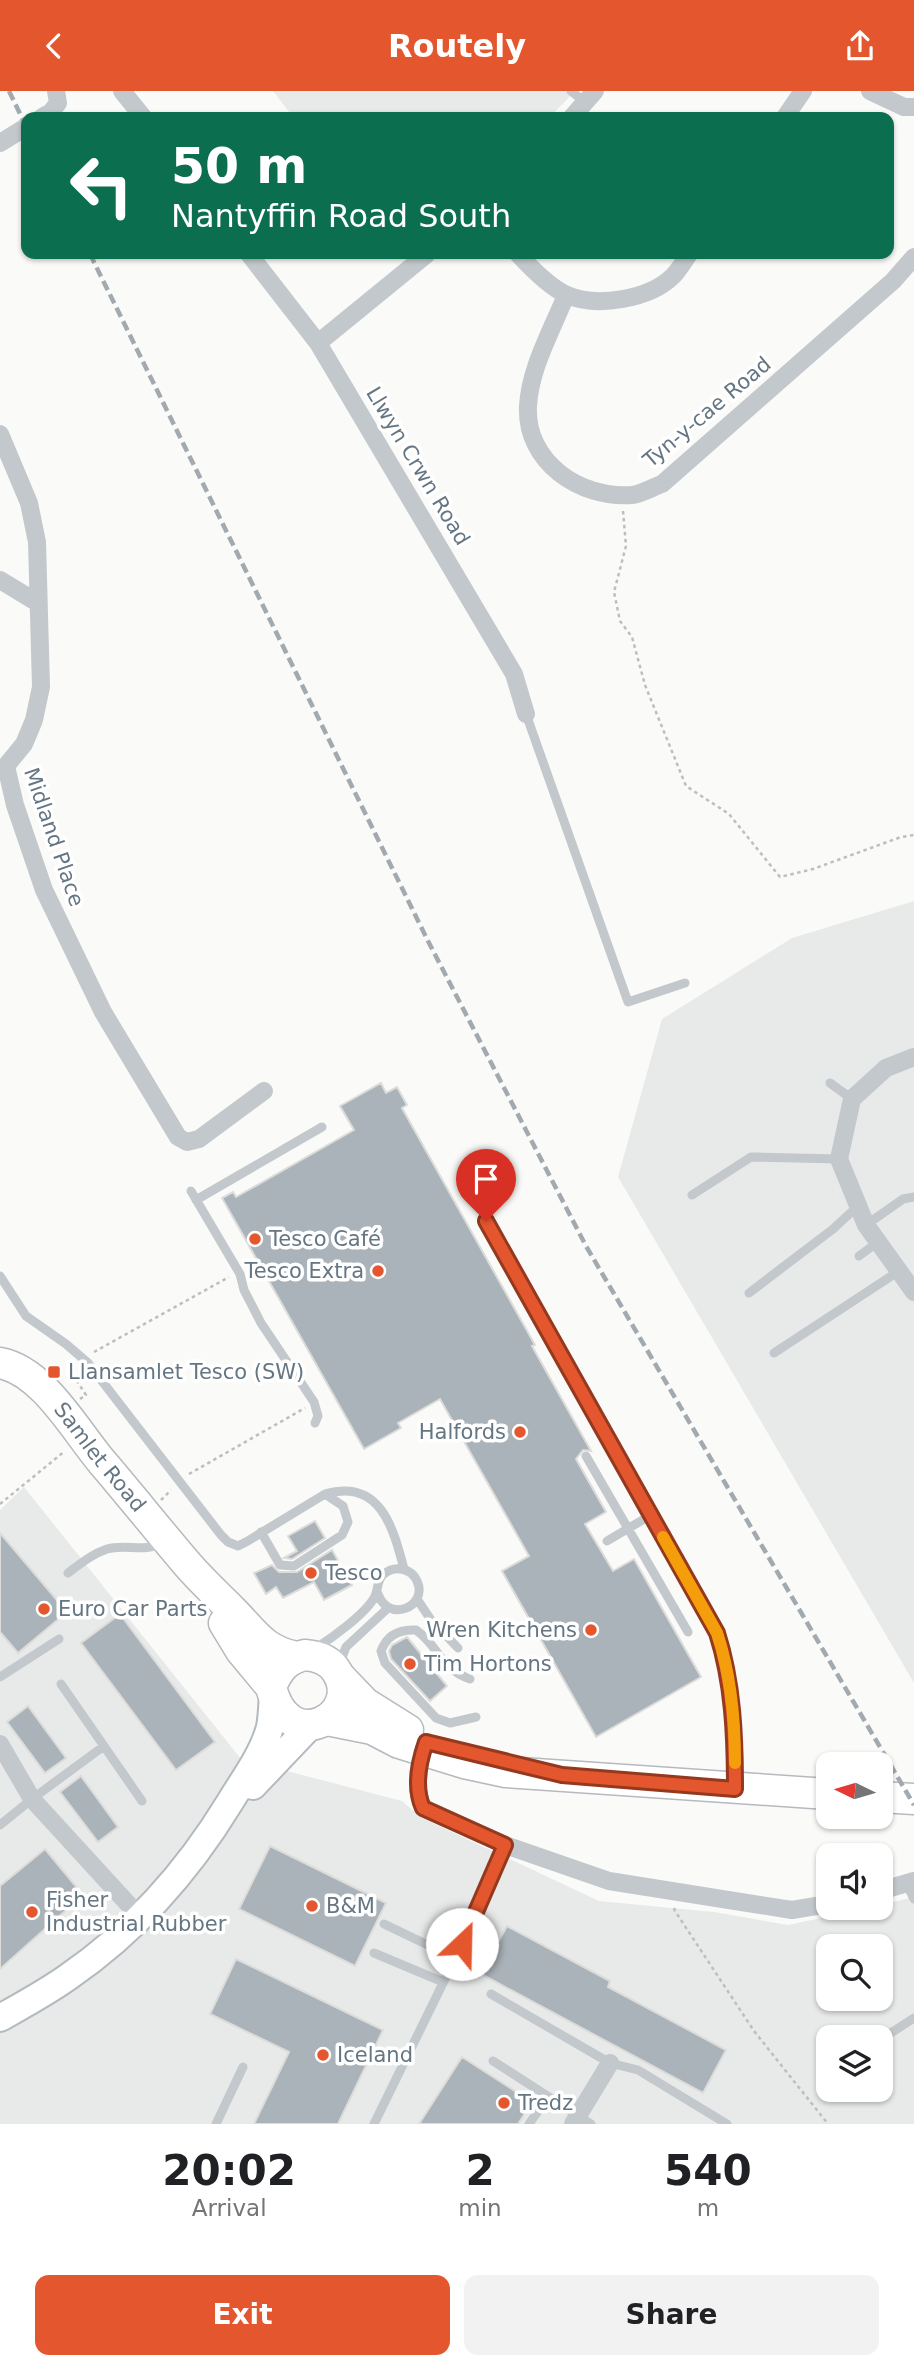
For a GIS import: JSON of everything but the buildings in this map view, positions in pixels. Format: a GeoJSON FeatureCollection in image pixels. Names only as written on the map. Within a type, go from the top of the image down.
{"type":"FeatureCollection","features":[{"type":"Feature","properties":{"kind":"main road","name":"Samlet Road"},"geometry":{"type":"LineString","coordinates":[[0,1363],[9,1364],[27,1374],[60,1407],[100,1460],[190,1567],[258,1639],[270,1649],[300,1656]]}},
{"type":"Feature","properties":{"kind":"main road","name":"Samlet Road"},"geometry":{"type":"LineString","coordinates":[[190,1567],[241,1651],[272,1691]]}},
{"type":"Feature","properties":{"kind":"main road"},"geometry":{"type":"LineString","coordinates":[[424,1746],[365,1703],[323,1658],[300,1656],[281,1668],[272,1691],[277,1706],[291,1721],[372,1730],[399,1743],[562,1775],[816,1793]]}},
{"type":"Feature","properties":{"kind":"main road"},"geometry":{"type":"LineString","coordinates":[[319,1722],[339,1706],[343,1688],[339,1674]]}},
{"type":"Feature","properties":{"kind":"main road"},"geometry":{"type":"LineString","coordinates":[[893,1798],[914,1799]]}},
{"type":"Feature","properties":{"kind":"street"},"geometry":{"type":"LineString","coordinates":[[51,112],[58,103],[56,91]]}},
{"type":"Feature","properties":{"kind":"street"},"geometry":{"type":"LineString","coordinates":[[122,91],[139,112]]}},
{"type":"Feature","properties":{"kind":"street"},"geometry":{"type":"LineString","coordinates":[[788,112],[803,91]]}},
{"type":"Feature","properties":{"kind":"street"},"geometry":{"type":"LineString","coordinates":[[870,91],[904,107],[914,107]]}},
{"type":"Feature","properties":{"kind":"street"},"geometry":{"type":"LineString","coordinates":[[577,112],[591,97]]}},
{"type":"Feature","properties":{"kind":"street"},"geometry":{"type":"LineString","coordinates":[[0,143],[21,130]]}},
{"type":"Feature","properties":{"kind":"street","name":"Tyn-y-cae Road"},"geometry":{"type":"LineString","coordinates":[[566,295],[533,377],[528,406],[530,428],[536,447],[553,468],[573,483],[595,492],[634,495],[662,484],[893,281],[914,257]]}},
{"type":"Feature","properties":{"kind":"street","name":"Llwyn Crwn Road"},"geometry":{"type":"LineString","coordinates":[[253,259],[318,343],[514,674],[526,714]]}},
{"type":"Feature","properties":{"kind":"street"},"geometry":{"type":"LineString","coordinates":[[318,343],[421,259]]}},
{"type":"Feature","properties":{"kind":"street"},"geometry":{"type":"LineString","coordinates":[[523,259],[566,295],[592,301],[635,299],[673,277],[686,259]]}},
{"type":"Feature","properties":{"kind":"street","name":"Midland Place"},"geometry":{"type":"LineString","coordinates":[[0,434],[29,503],[37,542],[41,688],[34,720],[24,744],[6,766],[15,805],[44,890],[103,1013],[178,1137],[187,1142],[199,1139],[264,1091]]}},
{"type":"Feature","properties":{"kind":"street"},"geometry":{"type":"LineString","coordinates":[[0,580],[38,603]]}},
{"type":"Feature","properties":{"kind":"street"},"geometry":{"type":"LineString","coordinates":[[914,1057],[886,1068],[852,1099],[839,1159],[866,1225],[914,1291]]}},
{"type":"Feature","properties":{"kind":"street"},"geometry":{"type":"LineString","coordinates":[[0,2018],[68,1977],[140,1917],[180,1875],[214,1829],[261,1749],[270,1727],[272,1691]]}},
{"type":"Feature","properties":{"kind":"street"},"geometry":{"type":"LineString","coordinates":[[214,1829],[319,1722]]}},
{"type":"Feature","properties":{"kind":"street"},"geometry":{"type":"LineString","coordinates":[[0,1744],[32,1799],[140,1917]]}},
{"type":"Feature","properties":{"kind":"street"},"geometry":{"type":"LineString","coordinates":[[424,1746],[418,1791],[423,1808],[505,1845],[609,1881],[792,1910],[816,1906]]}},
{"type":"Feature","properties":{"kind":"street"},"geometry":{"type":"LineString","coordinates":[[893,1890],[911,1888]]}},
{"type":"Feature","properties":{"kind":"street"},"geometry":{"type":"LineString","coordinates":[[581,2122],[610,2063]]}},
{"type":"Feature","properties":{"kind":"lane"},"geometry":{"type":"LineString","coordinates":[[571,91],[591,97]]}},
{"type":"Feature","properties":{"kind":"lane"},"geometry":{"type":"LineString","coordinates":[[526,714],[628,1002],[685,983]]}},
{"type":"Feature","properties":{"kind":"lane"},"geometry":{"type":"LineString","coordinates":[[830,1083],[852,1099]]}},
{"type":"Feature","properties":{"kind":"lane"},"geometry":{"type":"LineString","coordinates":[[196,1200],[322,1127]]}},
{"type":"Feature","properties":{"kind":"lane"},"geometry":{"type":"LineString","coordinates":[[692,1195],[751,1157],[839,1159]]}},
{"type":"Feature","properties":{"kind":"lane"},"geometry":{"type":"LineString","coordinates":[[191,1191],[240,1275],[244,1290],[261,1323],[314,1402],[318,1416],[315,1423]]}},
{"type":"Feature","properties":{"kind":"lane"},"geometry":{"type":"LineString","coordinates":[[866,1225],[902,1199],[914,1197]]}},
{"type":"Feature","properties":{"kind":"lane"},"geometry":{"type":"LineString","coordinates":[[749,1293],[858,1206]]}},
{"type":"Feature","properties":{"kind":"lane"},"geometry":{"type":"LineString","coordinates":[[486,1221],[717,1633],[732,1701],[735,1789]]}},
{"type":"Feature","properties":{"kind":"lane"},"geometry":{"type":"LineString","coordinates":[[859,1256],[878,1242]]}},
{"type":"Feature","properties":{"kind":"lane"},"geometry":{"type":"LineString","coordinates":[[774,1353],[900,1271]]}},
{"type":"Feature","properties":{"kind":"lane"},"geometry":{"type":"LineString","coordinates":[[0,1276],[26,1316],[89,1363],[228,1542],[238,1546],[326,1494],[335,1491],[360,1491],[383,1513],[397,1541],[404,1569]]}},
{"type":"Feature","properties":{"kind":"lane"},"geometry":{"type":"LineString","coordinates":[[586,1456],[688,1632]]}},
{"type":"Feature","properties":{"kind":"lane"},"geometry":{"type":"LineString","coordinates":[[261,1532],[280,1565],[294,1566],[342,1535],[348,1522],[343,1506],[326,1494]]}},
{"type":"Feature","properties":{"kind":"lane"},"geometry":{"type":"LineString","coordinates":[[607,1541],[650,1515]]}},
{"type":"Feature","properties":{"kind":"lane"},"geometry":{"type":"LineString","coordinates":[[68,1573],[90,1557],[109,1548],[151,1549],[168,1540]]}},
{"type":"Feature","properties":{"kind":"lane"},"geometry":{"type":"LineString","coordinates":[[300,1656],[333,1637],[373,1600],[385,1573],[404,1569],[417,1581],[417,1599],[431,1620],[457,1648]]}},
{"type":"Feature","properties":{"kind":"lane"},"geometry":{"type":"LineString","coordinates":[[377,1591],[379,1598],[388,1608],[394,1610],[407,1608],[417,1599]]}},
{"type":"Feature","properties":{"kind":"lane"},"geometry":{"type":"LineString","coordinates":[[339,1674],[346,1647],[388,1608]]}},
{"type":"Feature","properties":{"kind":"lane"},"geometry":{"type":"LineString","coordinates":[[470,1679],[455,1674],[426,1638],[416,1630],[399,1631],[382,1647],[382,1659],[430,1714],[450,1723],[476,1717]]}},
{"type":"Feature","properties":{"kind":"lane"},"geometry":{"type":"LineString","coordinates":[[0,1677],[59,1639]]}},
{"type":"Feature","properties":{"kind":"lane"},"geometry":{"type":"LineString","coordinates":[[61,1685],[142,1801]]}},
{"type":"Feature","properties":{"kind":"lane"},"geometry":{"type":"LineString","coordinates":[[0,1825],[104,1746]]}},
{"type":"Feature","properties":{"kind":"lane"},"geometry":{"type":"LineString","coordinates":[[374,2124],[455,1958],[505,1845]]}},
{"type":"Feature","properties":{"kind":"lane"},"geometry":{"type":"LineString","coordinates":[[384,1924],[455,1958]]}},
{"type":"Feature","properties":{"kind":"lane"},"geometry":{"type":"LineString","coordinates":[[374,1953],[443,1982]]}},
{"type":"Feature","properties":{"kind":"lane"},"geometry":{"type":"LineString","coordinates":[[491,1994],[610,2063],[638,2070],[727,2124]]}},
{"type":"Feature","properties":{"kind":"lane"},"geometry":{"type":"LineString","coordinates":[[893,2032],[914,2018]]}},
{"type":"Feature","properties":{"kind":"lane"},"geometry":{"type":"LineString","coordinates":[[493,2061],[581,2122]]}},
{"type":"Feature","properties":{"kind":"lane"},"geometry":{"type":"LineString","coordinates":[[216,2124],[243,2067]]}},
{"type":"Feature","properties":{"kind":"lane"},"geometry":{"type":"LineString","coordinates":[[528,2124],[548,2097]]}},
{"type":"Feature","properties":{"kind":"path"},"geometry":{"type":"LineString","coordinates":[[622,494],[626,546],[614,592],[620,621],[632,637],[645,685],[686,786],[729,814],[780,877],[813,869],[901,837],[914,835]]}},
{"type":"Feature","properties":{"kind":"path"},"geometry":{"type":"LineString","coordinates":[[74,1402],[86,1395],[75,1378],[94,1353],[231,1276],[240,1275]]}},
{"type":"Feature","properties":{"kind":"path"},"geometry":{"type":"LineString","coordinates":[[160,1500],[192,1472],[314,1402]]}},
{"type":"Feature","properties":{"kind":"path"},"geometry":{"type":"LineString","coordinates":[[0,1504],[67,1449]]}},
{"type":"Feature","properties":{"kind":"path"},"geometry":{"type":"LineString","coordinates":[[672,1889],[674,1912],[754,2031],[828,2124]]}},
{"type":"Feature","properties":{"kind":"shaded area"},"geometry":{"type":"Polygon","coordinates":[[[273,91],[575,91],[555,112],[289,112],[273,91]]]}},
{"type":"Feature","properties":{"kind":"shaded area"},"geometry":{"type":"Polygon","coordinates":[[[914,901],[914,1683],[618,1177],[662,1019],[792,938],[914,901]]]}},
{"type":"Feature","properties":{"kind":"shaded area"},"geometry":{"type":"Polygon","coordinates":[[[24,1487],[241,1759],[402,1801],[420,1817],[599,1901],[714,1912],[788,1925],[816,1919],[893,1920],[893,1902],[914,1897],[914,2124],[0,2124],[0,1510],[24,1487]]]}},
{"type":"Feature","properties":{"kind":"railway"},"geometry":{"type":"LineString","coordinates":[[9,91],[21,116]]}},
{"type":"Feature","properties":{"kind":"railway"},"geometry":{"type":"LineString","coordinates":[[92,259],[428,941],[586,1246],[914,1805]]}},
{"type":"Feature","properties":{"kind":"slow traffic"},"geometry":{"type":"LineString","coordinates":[[663,1537],[717,1633],[722,1647],[732,1701],[735,1763]]}},
{"type":"Feature","properties":{"kind":"place","name":"Tesco Café"},"geometry":{"type":"Point","coordinates":[255,1239]}},
{"type":"Feature","properties":{"kind":"place","name":"Tesco Extra"},"geometry":{"type":"Point","coordinates":[378,1271]}},
{"type":"Feature","properties":{"kind":"place","name":"Llansamlet Tesco (SW)"},"geometry":{"type":"Point","coordinates":[54,1372]}},
{"type":"Feature","properties":{"kind":"place","name":"Halfords"},"geometry":{"type":"Point","coordinates":[520,1432]}},
{"type":"Feature","properties":{"kind":"place","name":"Tesco"},"geometry":{"type":"Point","coordinates":[311,1573]}},
{"type":"Feature","properties":{"kind":"place","name":"Euro Car Parts"},"geometry":{"type":"Point","coordinates":[44,1609]}},
{"type":"Feature","properties":{"kind":"place","name":"Wren Kitchens"},"geometry":{"type":"Point","coordinates":[591,1630]}},
{"type":"Feature","properties":{"kind":"place","name":"Tim Hortons"},"geometry":{"type":"Point","coordinates":[410,1664]}},
{"type":"Feature","properties":{"kind":"place","name":"B&M"},"geometry":{"type":"Point","coordinates":[312,1906]}},
{"type":"Feature","properties":{"kind":"place","name":"Fisher Industrial Rubber"},"geometry":{"type":"Point","coordinates":[32,1912]}},
{"type":"Feature","properties":{"kind":"place","name":"Iceland"},"geometry":{"type":"Point","coordinates":[323,2055]}},
{"type":"Feature","properties":{"kind":"place","name":"Tredz"},"geometry":{"type":"Point","coordinates":[504,2103]}},
{"type":"Feature","properties":{"kind":"route"},"geometry":{"type":"LineString","coordinates":[[462,1944],[505,1845],[423,1808],[418,1791],[426,1742],[562,1775],[735,1789],[732,1701],[717,1633],[486,1221]]}}]}
